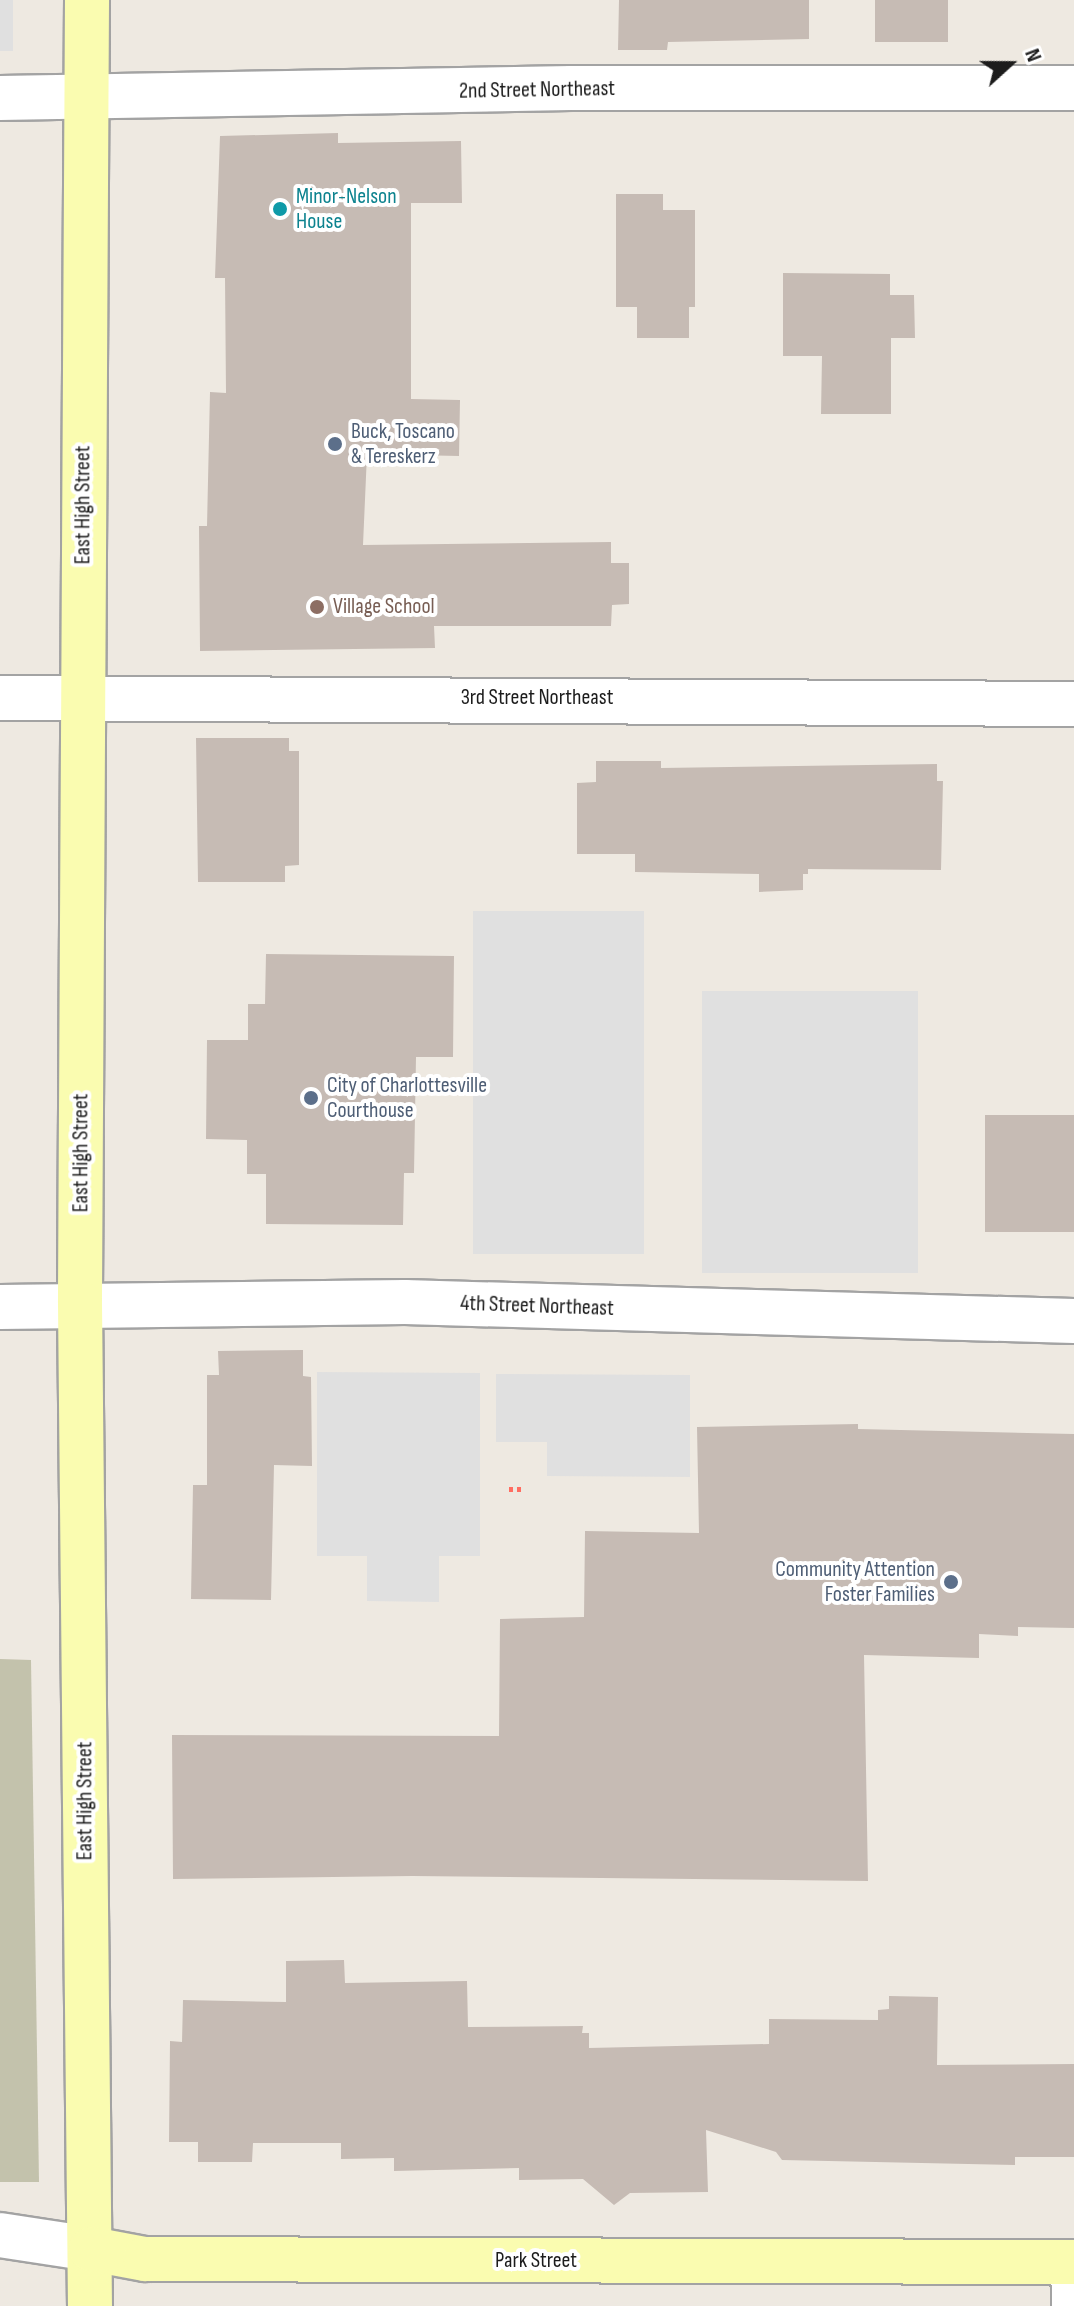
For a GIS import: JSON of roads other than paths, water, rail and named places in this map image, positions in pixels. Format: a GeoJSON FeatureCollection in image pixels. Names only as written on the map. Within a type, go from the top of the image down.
{"type":"FeatureCollection","features":[{"type":"Feature","properties":{"kind":"main road","name":"East High Street"},"geometry":{"type":"LineString","coordinates":[[87,0],[80,1303],[90,2306]]}},
{"type":"Feature","properties":{"kind":"main road","name":"Park Street"},"geometry":{"type":"LineString","coordinates":[[91,2249],[145,2259],[1074,2262]]}},
{"type":"Feature","properties":{"kind":"street","name":"2nd Street Northeast"},"geometry":{"type":"LineString","coordinates":[[0,98],[87,101],[571,88],[1074,88]]}},
{"type":"Feature","properties":{"kind":"street","name":"3rd Street Northeast"},"geometry":{"type":"LineString","coordinates":[[0,698],[1074,704]]}},
{"type":"Feature","properties":{"kind":"street","name":"4th Street Northeast"},"geometry":{"type":"LineString","coordinates":[[0,1307],[80,1303],[405,1302],[1074,1321]]}},
{"type":"Feature","properties":{"kind":"street","name":"Park Street"},"geometry":{"type":"LineString","coordinates":[[0,2235],[91,2249]]}},
{"type":"Feature","properties":{"kind":"street"},"geometry":{"type":"LineString","coordinates":[[1074,2262],[1074,2306]]}},
{"type":"Feature","properties":{"kind":"place","name":"Minor-Nelson House"},"geometry":{"type":"Point","coordinates":[280,209]}},
{"type":"Feature","properties":{"kind":"place","name":"Buck, Toscano & Tereskerz"},"geometry":{"type":"Point","coordinates":[335,444]}},
{"type":"Feature","properties":{"kind":"place","name":"Village School"},"geometry":{"type":"Point","coordinates":[317,607]}},
{"type":"Feature","properties":{"kind":"place","name":"City of Charlottesville Courthouse"},"geometry":{"type":"Point","coordinates":[311,1098]}},
{"type":"Feature","properties":{"kind":"place","name":"Community Attention Foster Families"},"geometry":{"type":"Point","coordinates":[951,1582]}}]}
